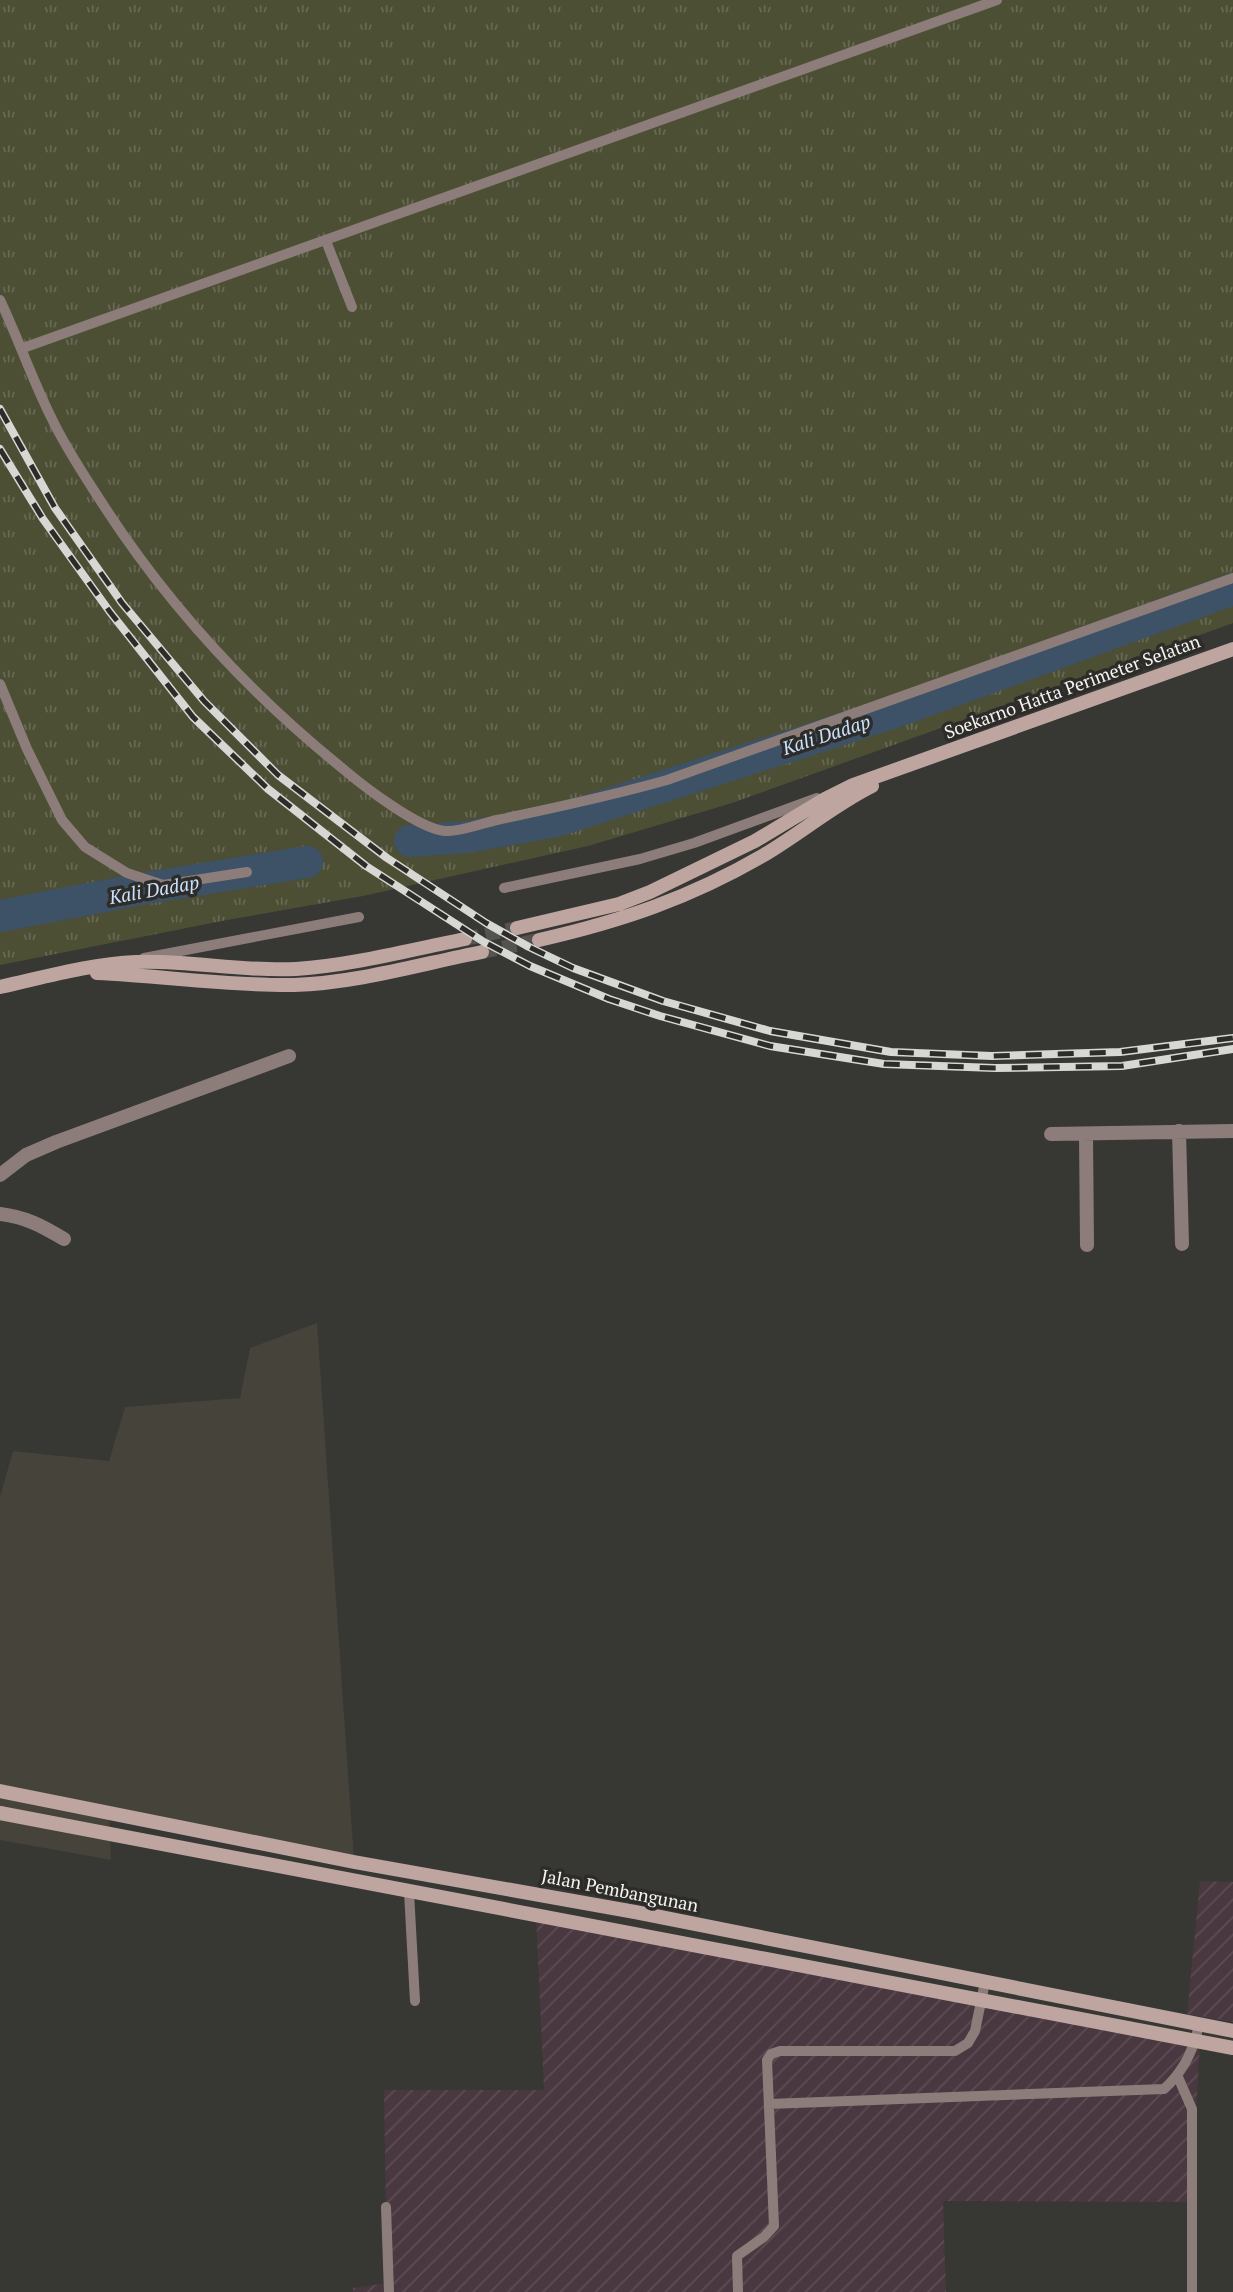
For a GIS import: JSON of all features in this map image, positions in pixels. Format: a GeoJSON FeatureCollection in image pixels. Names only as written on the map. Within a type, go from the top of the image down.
{"type":"FeatureCollection","features":[{"type":"Feature","properties":{"kind":"main road","name":"Soekarno Hatta Perimeter Selatan"},"geometry":{"type":"LineString","coordinates":[[517,928],[619,904],[650,892],[755,841],[853,785],[1233,649]]}},
{"type":"Feature","properties":{"kind":"main road","name":"Soekarno Hatta Perimeter Selatan"},"geometry":{"type":"LineString","coordinates":[[539,940],[617,921],[661,906],[715,881],[766,853],[859,792],[923,759]]}},
{"type":"Feature","properties":{"kind":"main road"},"geometry":{"type":"LineString","coordinates":[[0,987],[103,965],[171,962],[257,969],[295,969],[354,961],[465,939]]}},
{"type":"Feature","properties":{"kind":"main road"},"geometry":{"type":"LineString","coordinates":[[54,975],[119,974],[259,985],[297,985],[370,975],[482,952]]}},
{"type":"Feature","properties":{"kind":"main road","name":"Jalan Pembangunan"},"geometry":{"type":"LineString","coordinates":[[0,1791],[354,1862],[635,1912],[1233,2031]]}},
{"type":"Feature","properties":{"kind":"main road"},"geometry":{"type":"LineString","coordinates":[[0,1813],[1233,2048]]}},
{"type":"Feature","properties":{"kind":"street"},"geometry":{"type":"LineString","coordinates":[[0,1175],[26,1155],[56,1142],[289,1056]]}},
{"type":"Feature","properties":{"kind":"street"},"geometry":{"type":"LineString","coordinates":[[1179,1131],[1182,1244]]}},
{"type":"Feature","properties":{"kind":"street"},"geometry":{"type":"LineString","coordinates":[[1051,1134],[1233,1131]]}},
{"type":"Feature","properties":{"kind":"street"},"geometry":{"type":"LineString","coordinates":[[1086,1135],[1087,1245]]}},
{"type":"Feature","properties":{"kind":"street"},"geometry":{"type":"LineString","coordinates":[[0,1214],[37,1222],[64,1239]]}},
{"type":"Feature","properties":{"kind":"lane"},"geometry":{"type":"LineString","coordinates":[[23,348],[997,0]]}},
{"type":"Feature","properties":{"kind":"lane"},"geometry":{"type":"LineString","coordinates":[[326,241],[352,307]]}},
{"type":"Feature","properties":{"kind":"lane"},"geometry":{"type":"LineString","coordinates":[[0,300],[23,348],[50,416],[76,463],[130,546],[178,608],[232,669],[310,742],[372,792],[418,821],[445,831],[605,798],[667,780],[1233,578]]}},
{"type":"Feature","properties":{"kind":"lane"},"geometry":{"type":"LineString","coordinates":[[0,684],[27,749],[62,820],[85,847],[127,873],[163,885],[247,872]]}},
{"type":"Feature","properties":{"kind":"lane"},"geometry":{"type":"LineString","coordinates":[[504,888],[605,868],[694,843],[853,785]]}},
{"type":"Feature","properties":{"kind":"lane"},"geometry":{"type":"LineString","coordinates":[[103,965],[359,917]]}},
{"type":"Feature","properties":{"kind":"lane"},"geometry":{"type":"LineString","coordinates":[[409,1892],[415,2001]]}},
{"type":"Feature","properties":{"kind":"lane"},"geometry":{"type":"LineString","coordinates":[[738,2292],[737,2256],[764,2237],[774,2226],[767,2060],[771,2054],[780,2051],[955,2051],[968,2043],[975,2031],[985,1982]]}},
{"type":"Feature","properties":{"kind":"lane"},"geometry":{"type":"LineString","coordinates":[[769,2104],[1164,2089],[1178,2077],[1196,2041],[1199,2024]]}},
{"type":"Feature","properties":{"kind":"lane"},"geometry":{"type":"LineString","coordinates":[[1178,2077],[1192,2109],[1192,2292]]}},
{"type":"Feature","properties":{"kind":"lane"},"geometry":{"type":"LineString","coordinates":[[386,2207],[388,2292]]}},
{"type":"Feature","properties":{"kind":"shaded area"},"geometry":{"type":"Polygon","coordinates":[[[317,1323],[354,1860],[109,1815],[111,1860],[0,1840],[0,1497],[13,1451],[109,1461],[125,1407],[240,1398],[250,1348],[317,1323]]]}},
{"type":"Feature","properties":{"kind":"shaded area"},"geometry":{"type":"Polygon","coordinates":[[[1200,1881],[1233,1882],[1233,2022],[1187,2014],[1200,1881]]]}},
{"type":"Feature","properties":{"kind":"shaded area"},"geometry":{"type":"Polygon","coordinates":[[[536,1916],[1200,2042],[1191,2202],[943,2201],[946,2292],[353,2292],[353,2288],[387,2283],[384,2090],[544,2090],[536,1916]]]}},
{"type":"Feature","properties":{"kind":"green space"},"geometry":{"type":"Polygon","coordinates":[[[0,0],[1233,0],[1233,623],[732,803],[588,846],[363,896],[0,965],[0,0]]]}},
{"type":"Feature","properties":{"kind":"waterway","name":"Kali Dadap"},"geometry":{"type":"LineString","coordinates":[[410,841],[467,837],[556,821],[895,712],[1233,589]]}},
{"type":"Feature","properties":{"kind":"waterway","name":"Kali Dadap"},"geometry":{"type":"LineString","coordinates":[[0,916],[141,889],[307,862]]}},
{"type":"Feature","properties":{"kind":"tunnel"},"geometry":{"type":"LineString","coordinates":[[465,939],[517,928]]}},
{"type":"Feature","properties":{"kind":"tunnel"},"geometry":{"type":"LineString","coordinates":[[482,952],[539,940]]}},
{"type":"Feature","properties":{"kind":"railway"},"geometry":{"type":"LineString","coordinates":[[0,409],[55,508],[122,603],[204,701],[278,775],[387,858],[486,923],[529,947],[573,968],[663,1001],[770,1031],[891,1052],[992,1056],[1120,1052],[1233,1038]]}},
{"type":"Feature","properties":{"kind":"railway"},"geometry":{"type":"LineString","coordinates":[[0,449],[43,519],[110,612],[193,717],[268,789],[366,866],[484,942],[530,966],[609,999],[660,1016],[770,1046],[884,1064],[995,1068],[1122,1066],[1233,1049]]}}]}
